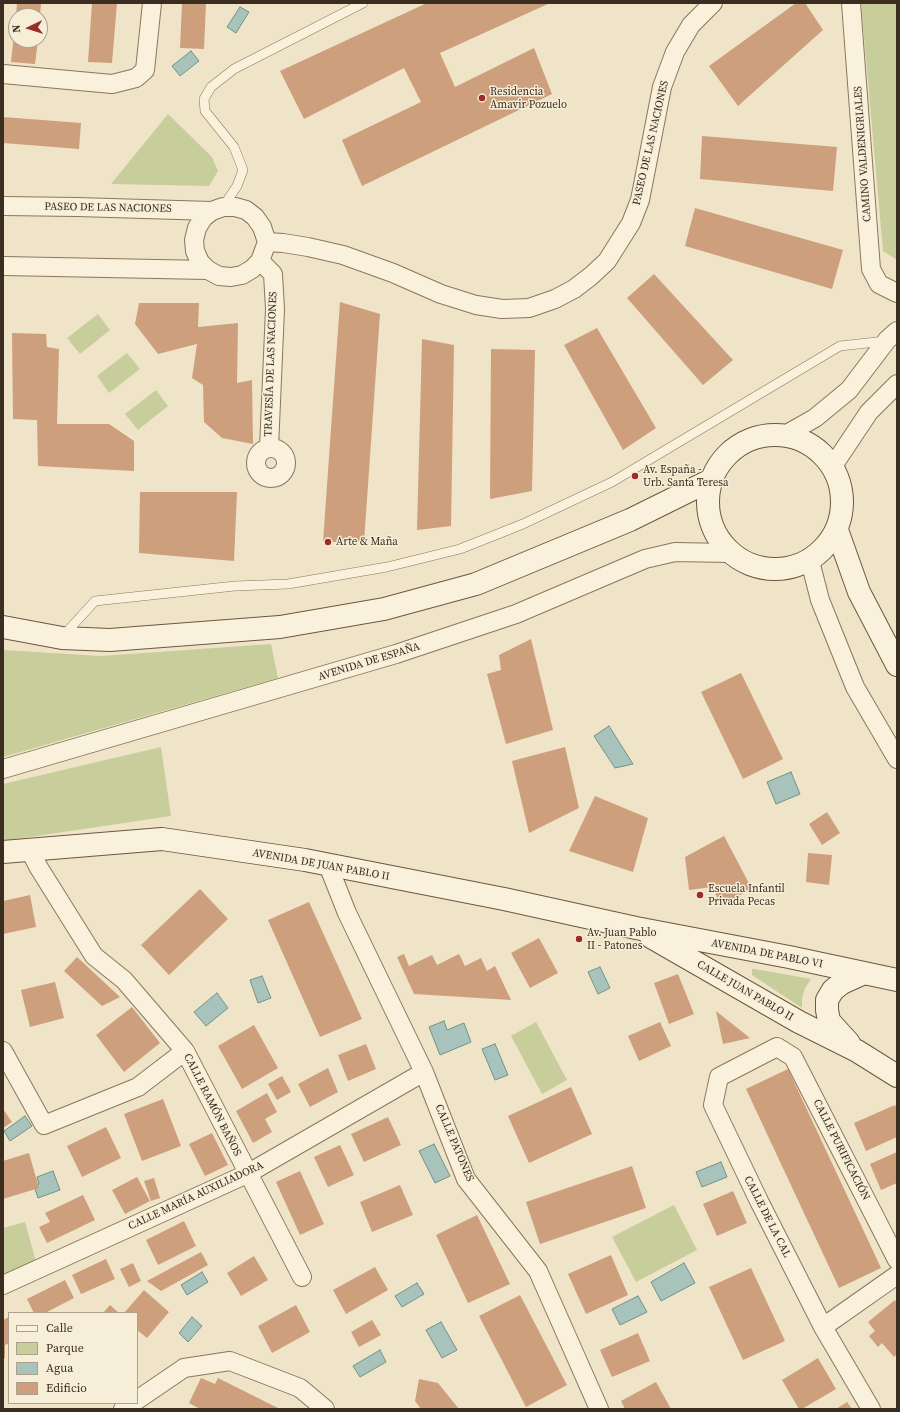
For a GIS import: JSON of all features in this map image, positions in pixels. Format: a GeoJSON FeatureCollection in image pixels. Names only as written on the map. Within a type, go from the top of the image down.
{"type":"FeatureCollection","features":[{"type":"Feature","properties":{"kind":"main road"},"geometry":{"type":"LineString","coordinates":[[784,435],[812,445],[833,466],[839,480],[843,498],[842,514],[837,530],[810,561],[783,570],[755,567],[730,553],[722,545],[714,532],[708,507],[711,480],[722,460],[739,444],[761,436],[784,435]]}},
{"type":"Feature","properties":{"kind":"main road"},"geometry":{"type":"LineString","coordinates":[[3,627],[62,638],[110,640],[280,627],[384,609],[476,584],[623,523],[711,480]]}},
{"type":"Feature","properties":{"kind":"main road"},"geometry":{"type":"LineString","coordinates":[[837,530],[859,592],[897,665]]}},
{"type":"Feature","properties":{"kind":"main road","name":"AVENIDA DE JUAN PABLO II"},"geometry":{"type":"LineString","coordinates":[[3,852],[162,839],[305,860],[328,866],[504,899],[636,928]]}},
{"type":"Feature","properties":{"kind":"main road","name":"AVENIDA DE PABLO VI"},"geometry":{"type":"LineString","coordinates":[[636,928],[789,957],[862,974],[897,980]]}},
{"type":"Feature","properties":{"kind":"main road","name":"CALLE JUAN PABLO II"},"geometry":{"type":"LineString","coordinates":[[636,928],[799,1022],[857,1051],[897,1076]]}},
{"type":"Feature","properties":{"kind":"main road","name":"CALLE JUAN PABLO II"},"geometry":{"type":"LineString","coordinates":[[857,1051],[829,1021],[827,1000],[833,990],[842,982],[862,974]]}},
{"type":"Feature","properties":{"kind":"street"},"geometry":{"type":"LineString","coordinates":[[3,74],[112,84],[136,78],[145,70],[152,3]]}},
{"type":"Feature","properties":{"kind":"street","name":"PASEO DE LAS NACIONES"},"geometry":{"type":"LineString","coordinates":[[3,206],[218,209],[235,206],[246,210],[255,217],[262,227],[267,242],[283,242],[308,246],[343,255],[441,294],[476,305],[502,309],[529,308],[555,299],[574,289],[591,276],[607,261],[631,223],[640,200],[662,87],[675,52],[691,25],[713,3]]}},
{"type":"Feature","properties":{"kind":"street","name":"CAMINO VALDENIGRIALES"},"geometry":{"type":"LineString","coordinates":[[851,3],[871,269],[879,284],[897,293]]}},
{"type":"Feature","properties":{"kind":"street"},"geometry":{"type":"LineString","coordinates":[[218,209],[203,218],[197,228],[194,240],[195,251],[200,262],[208,270],[219,276],[230,277],[246,273],[252,270],[260,261],[267,242]]}},
{"type":"Feature","properties":{"kind":"street","name":"TRAVESÍA DE LAS NACIONES"},"geometry":{"type":"LineString","coordinates":[[260,261],[273,274],[275,309],[269,448]]}},
{"type":"Feature","properties":{"kind":"street"},"geometry":{"type":"LineString","coordinates":[[3,266],[208,270]]}},
{"type":"Feature","properties":{"kind":"street"},"geometry":{"type":"LineString","coordinates":[[784,435],[815,418],[849,390],[892,336]]}},
{"type":"Feature","properties":{"kind":"street"},"geometry":{"type":"LineString","coordinates":[[833,466],[869,412],[897,384]]}},
{"type":"Feature","properties":{"kind":"street","name":"AVENIDA DE ESPAÑA"},"geometry":{"type":"LineString","coordinates":[[3,769],[396,654],[516,614],[645,559],[676,552],[730,553]]}},
{"type":"Feature","properties":{"kind":"street"},"geometry":{"type":"LineString","coordinates":[[810,561],[820,600],[855,686],[897,758]]}},
{"type":"Feature","properties":{"kind":"street","name":"CALLE RAMÓN BAÑOS"},"geometry":{"type":"LineString","coordinates":[[29,849],[39,868],[94,956],[124,980],[185,1051],[247,1174],[302,1277]]}},
{"type":"Feature","properties":{"kind":"street","name":"CALLE PATONES"},"geometry":{"type":"LineString","coordinates":[[328,866],[347,913],[424,1072],[466,1178],[538,1271],[599,1409]]}},
{"type":"Feature","properties":{"kind":"street","name":"CALLE DE LA CAL"},"geometry":{"type":"LineString","coordinates":[[777,1047],[719,1077],[713,1105],[759,1201],[823,1327],[871,1409]]}},
{"type":"Feature","properties":{"kind":"street","name":"CALLE PURIFICACIÓN"},"geometry":{"type":"LineString","coordinates":[[777,1047],[793,1057],[897,1260]]}},
{"type":"Feature","properties":{"kind":"street"},"geometry":{"type":"LineString","coordinates":[[3,1050],[44,1125],[138,1087],[185,1051]]}},
{"type":"Feature","properties":{"kind":"street","name":"CALLE MARÍA AUXILIADORA"},"geometry":{"type":"LineString","coordinates":[[3,1285],[247,1174],[424,1072]]}},
{"type":"Feature","properties":{"kind":"street"},"geometry":{"type":"LineString","coordinates":[[823,1327],[897,1275]]}},
{"type":"Feature","properties":{"kind":"street"},"geometry":{"type":"LineString","coordinates":[[138,1399],[184,1368],[230,1361],[300,1388],[325,1409]]}},
{"type":"Feature","properties":{"kind":"lane"},"geometry":{"type":"LineString","coordinates":[[218,209],[237,186],[243,170],[234,147],[205,111],[204,99],[212,87],[234,69],[363,3]]}},
{"type":"Feature","properties":{"kind":"lane"},"geometry":{"type":"LineString","coordinates":[[62,638],[95,601],[235,586],[288,584],[387,566],[460,549],[523,524],[612,482],[840,346],[892,336]]}},
{"type":"Feature","properties":{"kind":"green space"},"geometry":{"type":"Polygon","coordinates":[[[861,3],[897,3],[897,260],[883,251],[861,3]]]}},
{"type":"Feature","properties":{"kind":"green space"},"geometry":{"type":"Polygon","coordinates":[[[168,114],[212,157],[218,171],[209,186],[111,184],[168,114]]]}},
{"type":"Feature","properties":{"kind":"green space"},"geometry":{"type":"Polygon","coordinates":[[[98,314],[110,330],[80,354],[67,338],[98,314]]]}},
{"type":"Feature","properties":{"kind":"green space"},"geometry":{"type":"Polygon","coordinates":[[[127,353],[140,369],[109,393],[97,376],[127,353]]]}},
{"type":"Feature","properties":{"kind":"green space"},"geometry":{"type":"Polygon","coordinates":[[[156,390],[168,406],[138,430],[125,414],[156,390]]]}},
{"type":"Feature","properties":{"kind":"green space"},"geometry":{"type":"Polygon","coordinates":[[[271,644],[278,678],[3,757],[3,650],[101,656],[271,644]]]}},
{"type":"Feature","properties":{"kind":"green space"},"geometry":{"type":"Polygon","coordinates":[[[161,747],[171,816],[3,841],[3,784],[161,747]]]}},
{"type":"Feature","properties":{"kind":"green space"},"geometry":{"type":"Polygon","coordinates":[[[752,969],[811,979],[805,988],[802,999],[802,1008],[752,975],[752,969]]]}},
{"type":"Feature","properties":{"kind":"green space"},"geometry":{"type":"Polygon","coordinates":[[[536,1022],[567,1080],[542,1094],[511,1036],[536,1022]]]}},
{"type":"Feature","properties":{"kind":"green space"},"geometry":{"type":"Polygon","coordinates":[[[674,1205],[697,1250],[636,1282],[612,1237],[674,1205]]]}},
{"type":"Feature","properties":{"kind":"green space"},"geometry":{"type":"Polygon","coordinates":[[[25,1222],[37,1265],[3,1275],[3,1228],[25,1222]]]}},
{"type":"Feature","properties":{"kind":"water"},"geometry":{"type":"Polygon","coordinates":[[[240,7],[249,12],[236,33],[227,27],[240,7]]]}},
{"type":"Feature","properties":{"kind":"water"},"geometry":{"type":"Polygon","coordinates":[[[191,51],[199,61],[180,76],[172,66],[191,51]]]}},
{"type":"Feature","properties":{"kind":"water"},"geometry":{"type":"Polygon","coordinates":[[[609,726],[633,764],[615,768],[594,736],[609,726]]]}},
{"type":"Feature","properties":{"kind":"water"},"geometry":{"type":"Polygon","coordinates":[[[791,772],[800,794],[776,804],[767,782],[791,772]]]}},
{"type":"Feature","properties":{"kind":"water"},"geometry":{"type":"Polygon","coordinates":[[[600,967],[610,988],[598,994],[588,972],[600,967]]]}},
{"type":"Feature","properties":{"kind":"water"},"geometry":{"type":"Polygon","coordinates":[[[262,976],[271,998],[258,1003],[250,980],[262,976]]]}},
{"type":"Feature","properties":{"kind":"water"},"geometry":{"type":"Polygon","coordinates":[[[217,993],[228,1008],[206,1026],[194,1012],[217,993]]]}},
{"type":"Feature","properties":{"kind":"water"},"geometry":{"type":"Polygon","coordinates":[[[444,1021],[447,1030],[464,1023],[471,1042],[440,1055],[429,1027],[444,1021]]]}},
{"type":"Feature","properties":{"kind":"water"},"geometry":{"type":"Polygon","coordinates":[[[495,1044],[508,1075],[495,1080],[482,1049],[495,1044]]]}},
{"type":"Feature","properties":{"kind":"water"},"geometry":{"type":"Polygon","coordinates":[[[25,1116],[32,1126],[10,1141],[4,1131],[25,1116]]]}},
{"type":"Feature","properties":{"kind":"water"},"geometry":{"type":"Polygon","coordinates":[[[434,1144],[450,1176],[435,1183],[419,1151],[434,1144]]]}},
{"type":"Feature","properties":{"kind":"water"},"geometry":{"type":"Polygon","coordinates":[[[721,1162],[727,1177],[702,1187],[696,1172],[721,1162]]]}},
{"type":"Feature","properties":{"kind":"water"},"geometry":{"type":"Polygon","coordinates":[[[53,1171],[60,1190],[38,1198],[34,1186],[39,1184],[37,1177],[53,1171]]]}},
{"type":"Feature","properties":{"kind":"water"},"geometry":{"type":"Polygon","coordinates":[[[684,1263],[695,1283],[661,1301],[651,1282],[684,1263]]]}},
{"type":"Feature","properties":{"kind":"water"},"geometry":{"type":"Polygon","coordinates":[[[202,1272],[208,1282],[187,1295],[181,1285],[202,1272]]]}},
{"type":"Feature","properties":{"kind":"water"},"geometry":{"type":"Polygon","coordinates":[[[417,1283],[424,1294],[402,1307],[395,1296],[417,1283]]]}},
{"type":"Feature","properties":{"kind":"water"},"geometry":{"type":"Polygon","coordinates":[[[638,1296],[647,1312],[620,1325],[612,1309],[638,1296]]]}},
{"type":"Feature","properties":{"kind":"water"},"geometry":{"type":"Polygon","coordinates":[[[192,1317],[202,1326],[188,1342],[179,1333],[192,1317]]]}},
{"type":"Feature","properties":{"kind":"water"},"geometry":{"type":"Polygon","coordinates":[[[441,1322],[457,1350],[442,1358],[426,1330],[441,1322]]]}},
{"type":"Feature","properties":{"kind":"water"},"geometry":{"type":"Polygon","coordinates":[[[380,1350],[386,1362],[360,1377],[353,1366],[380,1350]]]}},
{"type":"Feature","properties":{"kind":"building"},"geometry":{"type":"Polygon","coordinates":[[[17,3],[41,3],[41,8],[17,8],[17,3]]]}},
{"type":"Feature","properties":{"kind":"building"},"geometry":{"type":"Polygon","coordinates":[[[92,3],[117,3],[112,63],[88,62],[92,3]]]}},
{"type":"Feature","properties":{"kind":"building"},"geometry":{"type":"Polygon","coordinates":[[[182,3],[206,3],[204,49],[180,48],[182,3]]]}},
{"type":"Feature","properties":{"kind":"building","name":"Residencia Amavir Pozuelo"},"geometry":{"type":"Polygon","coordinates":[[[427,3],[550,3],[440,53],[455,87],[534,48],[552,94],[362,186],[342,140],[421,102],[404,68],[304,119],[280,71],[427,3]]]}},
{"type":"Feature","properties":{"kind":"building"},"geometry":{"type":"Polygon","coordinates":[[[796,3],[805,3],[823,30],[738,106],[709,66],[796,3]]]}},
{"type":"Feature","properties":{"kind":"building"},"geometry":{"type":"Polygon","coordinates":[[[12,48],[37,48],[35,64],[11,62],[12,48]]]}},
{"type":"Feature","properties":{"kind":"building"},"geometry":{"type":"Polygon","coordinates":[[[3,117],[81,123],[79,149],[3,143],[3,117]]]}},
{"type":"Feature","properties":{"kind":"building"},"geometry":{"type":"Polygon","coordinates":[[[702,136],[837,147],[833,191],[700,179],[702,136]]]}},
{"type":"Feature","properties":{"kind":"building"},"geometry":{"type":"Polygon","coordinates":[[[695,208],[843,250],[832,289],[685,246],[695,208]]]}},
{"type":"Feature","properties":{"kind":"building"},"geometry":{"type":"Polygon","coordinates":[[[654,274],[733,360],[703,385],[627,298],[654,274]]]}},
{"type":"Feature","properties":{"kind":"building"},"geometry":{"type":"Polygon","coordinates":[[[340,302],[380,314],[364,542],[323,542],[340,302]]]}},
{"type":"Feature","properties":{"kind":"building"},"geometry":{"type":"Polygon","coordinates":[[[139,303],[199,303],[198,327],[238,323],[237,383],[252,380],[253,444],[222,438],[204,422],[203,385],[192,378],[197,344],[158,354],[135,324],[139,303]]]}},
{"type":"Feature","properties":{"kind":"building"},"geometry":{"type":"Polygon","coordinates":[[[597,328],[656,428],[623,450],[564,345],[597,328]]]}},
{"type":"Feature","properties":{"kind":"building"},"geometry":{"type":"Polygon","coordinates":[[[12,333],[46,334],[47,347],[59,349],[57,424],[109,424],[134,441],[134,471],[38,466],[37,420],[13,419],[12,333]]]}},
{"type":"Feature","properties":{"kind":"building"},"geometry":{"type":"Polygon","coordinates":[[[422,339],[454,345],[451,526],[417,530],[422,339]]]}},
{"type":"Feature","properties":{"kind":"building"},"geometry":{"type":"Polygon","coordinates":[[[491,349],[535,350],[532,491],[490,499],[491,349]]]}},
{"type":"Feature","properties":{"kind":"building"},"geometry":{"type":"Polygon","coordinates":[[[140,492],[237,492],[234,561],[139,553],[140,492]]]}},
{"type":"Feature","properties":{"kind":"building"},"geometry":{"type":"Polygon","coordinates":[[[531,639],[553,730],[506,744],[487,674],[501,670],[499,655],[531,639]]]}},
{"type":"Feature","properties":{"kind":"building"},"geometry":{"type":"Polygon","coordinates":[[[741,673],[783,759],[743,779],[701,692],[741,673]]]}},
{"type":"Feature","properties":{"kind":"building"},"geometry":{"type":"Polygon","coordinates":[[[565,747],[579,808],[529,833],[512,761],[565,747]]]}},
{"type":"Feature","properties":{"kind":"building"},"geometry":{"type":"Polygon","coordinates":[[[595,796],[648,818],[633,872],[569,851],[595,796]]]}},
{"type":"Feature","properties":{"kind":"building"},"geometry":{"type":"Polygon","coordinates":[[[827,812],[840,833],[822,845],[809,824],[827,812]]]}},
{"type":"Feature","properties":{"kind":"building"},"geometry":{"type":"Polygon","coordinates":[[[724,836],[752,889],[721,905],[712,887],[689,890],[685,857],[724,836]]]}},
{"type":"Feature","properties":{"kind":"building"},"geometry":{"type":"Polygon","coordinates":[[[808,853],[832,855],[829,885],[806,882],[808,853]]]}},
{"type":"Feature","properties":{"kind":"building"},"geometry":{"type":"Polygon","coordinates":[[[200,889],[228,919],[169,975],[141,945],[200,889]]]}},
{"type":"Feature","properties":{"kind":"building"},"geometry":{"type":"Polygon","coordinates":[[[30,895],[36,927],[3,934],[3,901],[30,895]]]}},
{"type":"Feature","properties":{"kind":"building"},"geometry":{"type":"Polygon","coordinates":[[[309,902],[362,1019],[320,1037],[268,920],[309,902]]]}},
{"type":"Feature","properties":{"kind":"building"},"geometry":{"type":"Polygon","coordinates":[[[539,938],[558,973],[530,988],[511,953],[539,938]]]}},
{"type":"Feature","properties":{"kind":"building"},"geometry":{"type":"Polygon","coordinates":[[[404,954],[409,966],[432,955],[437,965],[459,954],[465,966],[481,958],[487,971],[495,966],[511,1000],[414,994],[397,957],[404,954]]]}},
{"type":"Feature","properties":{"kind":"building"},"geometry":{"type":"Polygon","coordinates":[[[77,957],[120,997],[102,1006],[64,971],[77,957]]]}},
{"type":"Feature","properties":{"kind":"building"},"geometry":{"type":"Polygon","coordinates":[[[678,974],[694,1014],[669,1024],[654,983],[678,974]]]}},
{"type":"Feature","properties":{"kind":"building"},"geometry":{"type":"Polygon","coordinates":[[[55,982],[64,1018],[30,1027],[21,990],[55,982]]]}},
{"type":"Feature","properties":{"kind":"building"},"geometry":{"type":"Polygon","coordinates":[[[132,1007],[160,1043],[124,1072],[96,1035],[132,1007]]]}},
{"type":"Feature","properties":{"kind":"building"},"geometry":{"type":"Polygon","coordinates":[[[716,1011],[750,1038],[723,1044],[716,1011]]]}},
{"type":"Feature","properties":{"kind":"building"},"geometry":{"type":"Polygon","coordinates":[[[660,1022],[671,1046],[639,1061],[628,1036],[660,1022]]]}},
{"type":"Feature","properties":{"kind":"building"},"geometry":{"type":"Polygon","coordinates":[[[254,1025],[278,1068],[242,1089],[218,1046],[254,1025]]]}},
{"type":"Feature","properties":{"kind":"building"},"geometry":{"type":"Polygon","coordinates":[[[366,1044],[376,1069],[348,1081],[338,1055],[366,1044]]]}},
{"type":"Feature","properties":{"kind":"building"},"geometry":{"type":"Polygon","coordinates":[[[328,1068],[338,1092],[310,1107],[298,1084],[328,1068]]]}},
{"type":"Feature","properties":{"kind":"building"},"geometry":{"type":"Polygon","coordinates":[[[788,1069],[881,1268],[839,1288],[746,1089],[788,1069]]]}},
{"type":"Feature","properties":{"kind":"building"},"geometry":{"type":"Polygon","coordinates":[[[282,1076],[291,1092],[277,1100],[268,1084],[282,1076]]]}},
{"type":"Feature","properties":{"kind":"building"},"geometry":{"type":"Polygon","coordinates":[[[571,1087],[592,1134],[529,1163],[508,1116],[571,1087]]]}},
{"type":"Feature","properties":{"kind":"building"},"geometry":{"type":"Polygon","coordinates":[[[267,1093],[277,1112],[265,1119],[272,1132],[253,1143],[236,1111],[267,1093]]]}},
{"type":"Feature","properties":{"kind":"building"},"geometry":{"type":"Polygon","coordinates":[[[163,1099],[181,1146],[142,1161],[124,1114],[163,1099]]]}},
{"type":"Feature","properties":{"kind":"building"},"geometry":{"type":"Polygon","coordinates":[[[895,1105],[897,1109],[897,1137],[866,1151],[854,1123],[895,1105]]]}},
{"type":"Feature","properties":{"kind":"building"},"geometry":{"type":"Polygon","coordinates":[[[3,1109],[12,1122],[3,1128],[3,1109]]]}},
{"type":"Feature","properties":{"kind":"building"},"geometry":{"type":"Polygon","coordinates":[[[388,1117],[401,1145],[364,1162],[351,1134],[388,1117]]]}},
{"type":"Feature","properties":{"kind":"building"},"geometry":{"type":"Polygon","coordinates":[[[106,1127],[121,1158],[82,1177],[67,1146],[106,1127]]]}},
{"type":"Feature","properties":{"kind":"building"},"geometry":{"type":"Polygon","coordinates":[[[212,1133],[228,1165],[205,1176],[189,1144],[212,1133]]]}},
{"type":"Feature","properties":{"kind":"building"},"geometry":{"type":"Polygon","coordinates":[[[340,1145],[354,1175],[328,1187],[314,1157],[340,1145]]]}},
{"type":"Feature","properties":{"kind":"building"},"geometry":{"type":"Polygon","coordinates":[[[897,1152],[897,1183],[881,1190],[870,1164],[897,1152]]]}},
{"type":"Feature","properties":{"kind":"building"},"geometry":{"type":"Polygon","coordinates":[[[29,1153],[39,1188],[3,1199],[3,1161],[29,1153]]]}},
{"type":"Feature","properties":{"kind":"building"},"geometry":{"type":"Polygon","coordinates":[[[632,1166],[646,1208],[540,1244],[526,1202],[632,1166]]]}},
{"type":"Feature","properties":{"kind":"building"},"geometry":{"type":"Polygon","coordinates":[[[300,1171],[324,1224],[300,1235],[276,1182],[300,1171]]]}},
{"type":"Feature","properties":{"kind":"building"},"geometry":{"type":"Polygon","coordinates":[[[137,1177],[150,1201],[125,1214],[112,1190],[137,1177]]]}},
{"type":"Feature","properties":{"kind":"building"},"geometry":{"type":"Polygon","coordinates":[[[154,1178],[160,1198],[151,1201],[144,1181],[154,1178]]]}},
{"type":"Feature","properties":{"kind":"building"},"geometry":{"type":"Polygon","coordinates":[[[400,1185],[413,1215],[372,1232],[360,1202],[400,1185]]]}},
{"type":"Feature","properties":{"kind":"building"},"geometry":{"type":"Polygon","coordinates":[[[733,1191],[747,1223],[717,1236],[703,1204],[733,1191]]]}},
{"type":"Feature","properties":{"kind":"building"},"geometry":{"type":"Polygon","coordinates":[[[83,1195],[95,1220],[47,1243],[39,1227],[50,1222],[45,1213],[83,1195]]]}},
{"type":"Feature","properties":{"kind":"building"},"geometry":{"type":"Polygon","coordinates":[[[477,1215],[510,1284],[468,1303],[436,1235],[477,1215]]]}},
{"type":"Feature","properties":{"kind":"building"},"geometry":{"type":"Polygon","coordinates":[[[184,1221],[196,1246],[158,1265],[146,1240],[184,1221]]]}},
{"type":"Feature","properties":{"kind":"building"},"geometry":{"type":"Polygon","coordinates":[[[201,1252],[208,1265],[161,1291],[147,1281],[201,1252]]]}},
{"type":"Feature","properties":{"kind":"building"},"geometry":{"type":"Polygon","coordinates":[[[611,1255],[628,1295],[586,1314],[568,1274],[611,1255]]]}},
{"type":"Feature","properties":{"kind":"building"},"geometry":{"type":"Polygon","coordinates":[[[254,1256],[268,1280],[241,1296],[227,1273],[254,1256]]]}},
{"type":"Feature","properties":{"kind":"building"},"geometry":{"type":"Polygon","coordinates":[[[106,1259],[115,1279],[81,1294],[72,1275],[106,1259]]]}},
{"type":"Feature","properties":{"kind":"building"},"geometry":{"type":"Polygon","coordinates":[[[133,1263],[141,1281],[129,1287],[120,1269],[133,1263]]]}},
{"type":"Feature","properties":{"kind":"building"},"geometry":{"type":"Polygon","coordinates":[[[375,1267],[388,1290],[346,1314],[333,1290],[375,1267]]]}},
{"type":"Feature","properties":{"kind":"building"},"geometry":{"type":"Polygon","coordinates":[[[751,1268],[785,1341],[743,1360],[709,1287],[751,1268]]]}},
{"type":"Feature","properties":{"kind":"building"},"geometry":{"type":"Polygon","coordinates":[[[65,1280],[74,1298],[47,1312],[34,1312],[27,1299],[65,1280]]]}},
{"type":"Feature","properties":{"kind":"building"},"geometry":{"type":"Polygon","coordinates":[[[144,1290],[169,1312],[147,1338],[138,1331],[138,1312],[125,1312],[144,1290]]]}},
{"type":"Feature","properties":{"kind":"building"},"geometry":{"type":"Polygon","coordinates":[[[520,1295],[567,1385],[526,1407],[479,1316],[520,1295]]]}},
{"type":"Feature","properties":{"kind":"building"},"geometry":{"type":"Polygon","coordinates":[[[895,1300],[897,1303],[897,1354],[894,1357],[882,1343],[878,1347],[869,1336],[875,1331],[868,1322],[895,1300]]]}},
{"type":"Feature","properties":{"kind":"building"},"geometry":{"type":"Polygon","coordinates":[[[110,1305],[118,1312],[104,1312],[110,1305]]]}},
{"type":"Feature","properties":{"kind":"building"},"geometry":{"type":"Polygon","coordinates":[[[296,1305],[310,1332],[272,1353],[258,1326],[296,1305]]]}},
{"type":"Feature","properties":{"kind":"building"},"geometry":{"type":"Polygon","coordinates":[[[8,1318],[8,1344],[5,1345],[5,1358],[3,1359],[3,1320],[8,1318]]]}},
{"type":"Feature","properties":{"kind":"building"},"geometry":{"type":"Polygon","coordinates":[[[372,1320],[381,1335],[359,1347],[351,1332],[372,1320]]]}},
{"type":"Feature","properties":{"kind":"building"},"geometry":{"type":"Polygon","coordinates":[[[638,1333],[650,1361],[612,1377],[600,1350],[638,1333]]]}},
{"type":"Feature","properties":{"kind":"building"},"geometry":{"type":"Polygon","coordinates":[[[818,1358],[836,1389],[802,1409],[799,1409],[782,1380],[818,1358]]]}},
{"type":"Feature","properties":{"kind":"building"},"geometry":{"type":"Polygon","coordinates":[[[201,1378],[215,1384],[218,1378],[280,1409],[200,1409],[189,1403],[201,1378]]]}},
{"type":"Feature","properties":{"kind":"building"},"geometry":{"type":"Polygon","coordinates":[[[419,1379],[438,1383],[459,1409],[421,1409],[415,1401],[419,1379]]]}},
{"type":"Feature","properties":{"kind":"building"},"geometry":{"type":"Polygon","coordinates":[[[656,1382],[671,1409],[625,1409],[621,1401],[656,1382]]]}},
{"type":"Feature","properties":{"kind":"building"},"geometry":{"type":"Polygon","coordinates":[[[847,1402],[852,1409],[836,1409],[847,1402]]]}},
{"type":"Feature","properties":{"kind":"place","name":"Residencia Amavir Pozuelo"},"geometry":{"type":"Point","coordinates":[482,98]}},
{"type":"Feature","properties":{"kind":"place","name":"Av. España - Urb. Santa Teresa"},"geometry":{"type":"Point","coordinates":[635,476]}},
{"type":"Feature","properties":{"kind":"place","name":"Arte & Maña"},"geometry":{"type":"Point","coordinates":[328,542]}},
{"type":"Feature","properties":{"kind":"place","name":"Escuela Infantil Privada Pecas"},"geometry":{"type":"Point","coordinates":[700,895]}},
{"type":"Feature","properties":{"kind":"place","name":"Av. Juan Pablo II - Patones"},"geometry":{"type":"Point","coordinates":[579,939]}}]}
